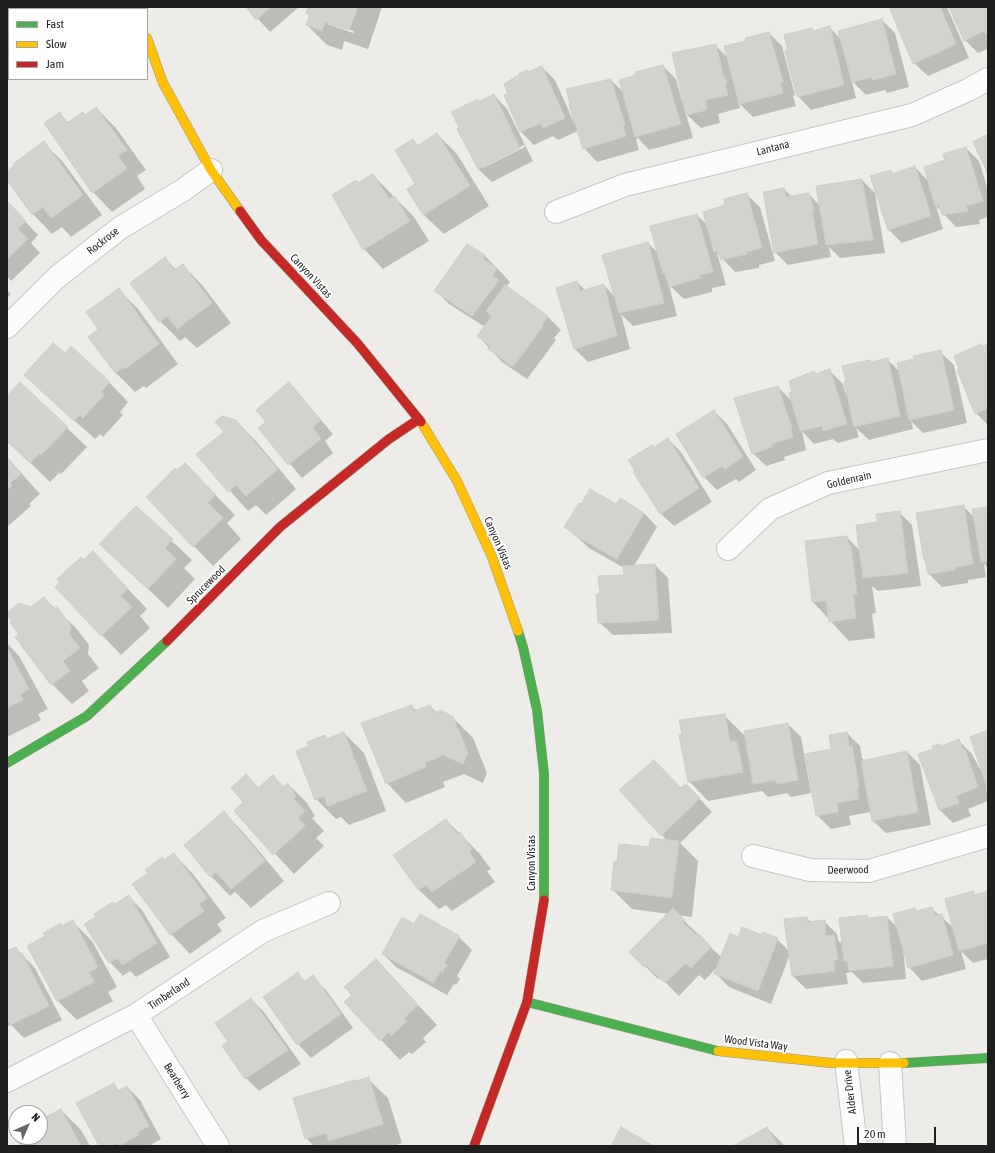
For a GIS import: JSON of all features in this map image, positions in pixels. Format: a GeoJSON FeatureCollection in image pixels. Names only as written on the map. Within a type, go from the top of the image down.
{"type":"FeatureCollection","features":[{"type":"Feature","properties":{"kind":"street","name":"Canyon Vistas"},"geometry":{"type":"LineString","coordinates":[[148,41],[163,83],[211,170],[261,240],[358,344],[419,419],[458,481],[492,557],[523,647],[537,710],[544,774],[544,903],[527,1002],[474,1146]]}},
{"type":"Feature","properties":{"kind":"street","name":"Lantana"},"geometry":{"type":"LineString","coordinates":[[556,212],[625,185],[912,115],[968,90],[988,79]]}},
{"type":"Feature","properties":{"kind":"street","name":"Rockrose"},"geometry":{"type":"LineString","coordinates":[[7,327],[56,278],[120,228],[183,190],[211,170]]}},
{"type":"Feature","properties":{"kind":"street","name":"Sprucewood"},"geometry":{"type":"LineString","coordinates":[[7,763],[87,716],[157,651],[280,527],[389,439],[419,419]]}},
{"type":"Feature","properties":{"kind":"street","name":"Goldenrain"},"geometry":{"type":"LineString","coordinates":[[728,548],[770,509],[828,483],[988,450]]}},
{"type":"Feature","properties":{"kind":"street","name":"Deerwood"},"geometry":{"type":"LineString","coordinates":[[753,856],[810,870],[869,871],[988,836]]}},
{"type":"Feature","properties":{"kind":"street","name":"Timberland"},"geometry":{"type":"LineString","coordinates":[[7,1081],[136,1015],[263,931],[329,903]]}},
{"type":"Feature","properties":{"kind":"street","name":"Wood Vista Way"},"geometry":{"type":"LineString","coordinates":[[527,1002],[726,1052],[831,1062],[915,1063],[988,1058]]}},
{"type":"Feature","properties":{"kind":"street","name":"Bearberry"},"geometry":{"type":"LineString","coordinates":[[136,1015],[218,1146]]}},
{"type":"Feature","properties":{"kind":"street","name":"Alder Drive"},"geometry":{"type":"LineString","coordinates":[[846,1061],[856,1146]]}},
{"type":"Feature","properties":{"kind":"street"},"geometry":{"type":"LineString","coordinates":[[890,1063],[895,1146]]}},
{"type":"Feature","properties":{"kind":"building"},"geometry":{"type":"Polygon","coordinates":[[[246,7],[271,7],[256,20],[246,7]]]}},
{"type":"Feature","properties":{"kind":"building"},"geometry":{"type":"Polygon","coordinates":[[[308,7],[358,7],[349,30],[325,22],[322,31],[306,25],[310,14],[306,13],[308,7]]]}},
{"type":"Feature","properties":{"kind":"building"},"geometry":{"type":"Polygon","coordinates":[[[889,7],[940,7],[956,44],[913,64],[889,7]]]}},
{"type":"Feature","properties":{"kind":"building"},"geometry":{"type":"Polygon","coordinates":[[[949,7],[988,7],[988,33],[986,35],[984,31],[964,41],[949,7]]]}},
{"type":"Feature","properties":{"kind":"building"},"geometry":{"type":"Polygon","coordinates":[[[882,19],[896,74],[873,80],[872,77],[852,82],[838,31],[882,19]]]}},
{"type":"Feature","properties":{"kind":"building"},"geometry":{"type":"Polygon","coordinates":[[[830,26],[844,85],[797,97],[785,51],[788,50],[784,35],[812,28],[813,31],[830,26]]]}},
{"type":"Feature","properties":{"kind":"building"},"geometry":{"type":"Polygon","coordinates":[[[769,32],[783,82],[780,82],[783,93],[739,104],[724,46],[746,41],[745,38],[769,32]]]}},
{"type":"Feature","properties":{"kind":"building"},"geometry":{"type":"Polygon","coordinates":[[[716,44],[724,78],[725,77],[727,84],[725,85],[728,95],[705,100],[707,110],[686,115],[672,53],[716,44]]]}},
{"type":"Feature","properties":{"kind":"building"},"geometry":{"type":"Polygon","coordinates":[[[663,65],[681,124],[635,137],[619,80],[636,75],[635,72],[663,65]]]}},
{"type":"Feature","properties":{"kind":"building"},"geometry":{"type":"Polygon","coordinates":[[[542,66],[565,118],[543,128],[541,123],[520,132],[504,95],[508,94],[504,84],[520,74],[519,73],[527,70],[528,72],[542,66]]]}},
{"type":"Feature","properties":{"kind":"building"},"geometry":{"type":"Polygon","coordinates":[[[611,79],[625,125],[623,126],[626,136],[583,149],[569,105],[566,89],[611,79]]]}},
{"type":"Feature","properties":{"kind":"building"},"geometry":{"type":"Polygon","coordinates":[[[494,94],[520,148],[478,169],[457,129],[459,127],[451,112],[478,99],[479,102],[494,94]]]}},
{"type":"Feature","properties":{"kind":"building"},"geometry":{"type":"Polygon","coordinates":[[[96,107],[127,150],[118,156],[127,169],[92,193],[44,123],[60,112],[67,123],[83,112],[85,115],[96,107]]]}},
{"type":"Feature","properties":{"kind":"building"},"geometry":{"type":"Polygon","coordinates":[[[437,133],[470,186],[423,215],[407,189],[415,184],[395,150],[413,139],[417,146],[437,133]]]}},
{"type":"Feature","properties":{"kind":"building"},"geometry":{"type":"Polygon","coordinates":[[[988,134],[988,174],[973,142],[988,134]]]}},
{"type":"Feature","properties":{"kind":"building"},"geometry":{"type":"Polygon","coordinates":[[[44,141],[83,195],[51,218],[43,207],[32,215],[7,180],[7,171],[14,166],[13,164],[44,141]]]}},
{"type":"Feature","properties":{"kind":"building"},"geometry":{"type":"Polygon","coordinates":[[[966,147],[983,201],[966,206],[968,211],[942,215],[939,205],[935,206],[924,167],[945,160],[943,154],[966,147]]]}},
{"type":"Feature","properties":{"kind":"building"},"geometry":{"type":"Polygon","coordinates":[[[915,166],[931,216],[888,230],[870,176],[891,170],[892,174],[915,166]]]}},
{"type":"Feature","properties":{"kind":"building"},"geometry":{"type":"Polygon","coordinates":[[[373,174],[389,199],[395,196],[410,221],[363,250],[332,195],[356,180],[358,183],[373,174]]]}},
{"type":"Feature","properties":{"kind":"building"},"geometry":{"type":"Polygon","coordinates":[[[862,179],[873,240],[826,245],[816,186],[862,179]]]}},
{"type":"Feature","properties":{"kind":"building"},"geometry":{"type":"Polygon","coordinates":[[[784,188],[786,197],[809,193],[814,211],[812,212],[818,244],[774,253],[763,192],[784,188]]]}},
{"type":"Feature","properties":{"kind":"building"},"geometry":{"type":"Polygon","coordinates":[[[747,193],[762,248],[746,252],[747,254],[721,260],[718,251],[714,252],[703,212],[725,205],[724,199],[747,193]]]}},
{"type":"Feature","properties":{"kind":"building"},"geometry":{"type":"Polygon","coordinates":[[[7,201],[26,221],[18,229],[28,239],[7,259],[7,201]]]}},
{"type":"Feature","properties":{"kind":"building"},"geometry":{"type":"Polygon","coordinates":[[[697,214],[713,272],[699,275],[700,278],[669,287],[665,273],[663,274],[650,226],[697,214]]]}},
{"type":"Feature","properties":{"kind":"building"},"geometry":{"type":"Polygon","coordinates":[[[648,242],[664,303],[619,313],[602,255],[648,242]]]}},
{"type":"Feature","properties":{"kind":"building"},"geometry":{"type":"Polygon","coordinates":[[[467,244],[485,255],[483,259],[497,268],[492,276],[499,280],[472,316],[434,291],[467,244]]]}},
{"type":"Feature","properties":{"kind":"building"},"geometry":{"type":"Polygon","coordinates":[[[165,257],[174,270],[183,264],[212,303],[177,329],[167,316],[159,322],[130,283],[165,257]]]}},
{"type":"Feature","properties":{"kind":"building"},"geometry":{"type":"Polygon","coordinates":[[[577,281],[580,291],[604,284],[617,336],[574,349],[556,288],[577,281]]]}},
{"type":"Feature","properties":{"kind":"building"},"geometry":{"type":"Polygon","coordinates":[[[505,285],[548,316],[542,325],[543,326],[513,367],[488,349],[490,346],[477,336],[492,316],[486,311],[505,285]]]}},
{"type":"Feature","properties":{"kind":"building"},"geometry":{"type":"Polygon","coordinates":[[[119,288],[159,344],[125,369],[124,367],[115,373],[88,337],[98,329],[86,312],[119,288]]]}},
{"type":"Feature","properties":{"kind":"building"},"geometry":{"type":"Polygon","coordinates":[[[53,343],[65,353],[71,346],[110,382],[101,392],[104,395],[83,418],[80,415],[74,421],[24,375],[53,343]]]}},
{"type":"Feature","properties":{"kind":"building"},"geometry":{"type":"Polygon","coordinates":[[[981,344],[981,347],[988,344],[988,408],[975,414],[957,370],[959,369],[954,356],[981,344]]]}},
{"type":"Feature","properties":{"kind":"building"},"geometry":{"type":"Polygon","coordinates":[[[941,350],[954,410],[909,420],[897,363],[914,359],[913,356],[941,350]]]}},
{"type":"Feature","properties":{"kind":"building"},"geometry":{"type":"Polygon","coordinates":[[[888,358],[900,416],[854,427],[842,366],[888,358]]]}},
{"type":"Feature","properties":{"kind":"building"},"geometry":{"type":"Polygon","coordinates":[[[830,369],[847,424],[823,431],[822,426],[800,431],[789,393],[792,392],[789,381],[814,371],[815,374],[830,369]]]}},
{"type":"Feature","properties":{"kind":"building"},"geometry":{"type":"Polygon","coordinates":[[[20,382],[68,427],[41,455],[39,454],[30,463],[7,441],[7,396],[20,382]]]}},
{"type":"Feature","properties":{"kind":"building"},"geometry":{"type":"Polygon","coordinates":[[[289,382],[321,420],[313,427],[321,439],[288,465],[258,428],[266,422],[256,410],[289,382]]]}},
{"type":"Feature","properties":{"kind":"building"},"geometry":{"type":"Polygon","coordinates":[[[778,386],[792,428],[793,437],[771,444],[772,447],[752,454],[734,398],[778,386]]]}},
{"type":"Feature","properties":{"kind":"building"},"geometry":{"type":"Polygon","coordinates":[[[714,410],[743,457],[725,469],[722,466],[703,478],[676,434],[714,410]]]}},
{"type":"Feature","properties":{"kind":"building"},"geometry":{"type":"Polygon","coordinates":[[[222,416],[236,420],[278,469],[246,496],[236,485],[228,492],[196,454],[224,432],[215,422],[222,416]]]}},
{"type":"Feature","properties":{"kind":"building"},"geometry":{"type":"Polygon","coordinates":[[[668,438],[699,488],[660,514],[633,472],[635,471],[628,460],[652,445],[654,447],[668,438]]]}},
{"type":"Feature","properties":{"kind":"building"},"geometry":{"type":"Polygon","coordinates":[[[7,458],[21,474],[10,483],[12,486],[7,490],[7,458]]]}},
{"type":"Feature","properties":{"kind":"building"},"geometry":{"type":"Polygon","coordinates":[[[185,463],[216,495],[208,503],[223,518],[193,547],[146,497],[175,468],[177,470],[185,463]]]}},
{"type":"Feature","properties":{"kind":"building"},"geometry":{"type":"Polygon","coordinates":[[[590,489],[616,504],[620,498],[644,513],[617,559],[574,535],[575,534],[564,527],[590,489]]]}},
{"type":"Feature","properties":{"kind":"building"},"geometry":{"type":"Polygon","coordinates":[[[964,505],[973,564],[955,567],[955,570],[928,574],[924,560],[916,513],[964,505]]]}},
{"type":"Feature","properties":{"kind":"building"},"geometry":{"type":"Polygon","coordinates":[[[136,506],[173,539],[165,548],[176,559],[148,589],[99,544],[136,506]]]}},
{"type":"Feature","properties":{"kind":"building"},"geometry":{"type":"Polygon","coordinates":[[[988,507],[988,561],[981,562],[972,509],[988,507]]]}},
{"type":"Feature","properties":{"kind":"building"},"geometry":{"type":"Polygon","coordinates":[[[900,511],[908,573],[863,578],[856,525],[878,522],[876,514],[900,511]]]}},
{"type":"Feature","properties":{"kind":"building"},"geometry":{"type":"Polygon","coordinates":[[[847,536],[849,546],[851,546],[857,594],[853,594],[856,618],[829,622],[826,601],[812,602],[805,541],[847,536]]]}},
{"type":"Feature","properties":{"kind":"building"},"geometry":{"type":"Polygon","coordinates":[[[93,551],[128,589],[121,596],[132,607],[101,636],[55,587],[60,582],[57,579],[81,557],[83,560],[93,551]]]}},
{"type":"Feature","properties":{"kind":"building"},"geometry":{"type":"Polygon","coordinates":[[[655,564],[659,620],[598,623],[596,594],[600,594],[598,576],[624,575],[623,566],[655,564]]]}},
{"type":"Feature","properties":{"kind":"building"},"geometry":{"type":"Polygon","coordinates":[[[44,597],[54,609],[57,607],[69,623],[71,629],[69,634],[80,648],[63,661],[70,671],[51,685],[15,637],[19,634],[10,623],[12,621],[7,615],[7,613],[19,603],[31,607],[44,597]]]}},
{"type":"Feature","properties":{"kind":"building"},"geometry":{"type":"Polygon","coordinates":[[[7,648],[29,689],[20,694],[23,700],[7,708],[7,648]]]}},
{"type":"Feature","properties":{"kind":"building"},"geometry":{"type":"Polygon","coordinates":[[[412,705],[414,711],[430,705],[434,713],[441,710],[453,717],[468,753],[463,764],[443,755],[425,763],[426,767],[386,784],[361,723],[412,705]]]}},
{"type":"Feature","properties":{"kind":"building"},"geometry":{"type":"Polygon","coordinates":[[[725,714],[730,742],[737,741],[743,772],[688,782],[679,735],[682,734],[679,720],[725,714]]]}},
{"type":"Feature","properties":{"kind":"building"},"geometry":{"type":"Polygon","coordinates":[[[788,723],[798,780],[777,784],[775,780],[753,784],[744,731],[788,723]]]}},
{"type":"Feature","properties":{"kind":"building"},"geometry":{"type":"Polygon","coordinates":[[[988,730],[988,787],[987,787],[970,737],[988,730]]]}},
{"type":"Feature","properties":{"kind":"building"},"geometry":{"type":"Polygon","coordinates":[[[344,732],[367,791],[328,806],[324,796],[315,800],[296,751],[309,746],[307,742],[325,735],[327,739],[344,732]]]}},
{"type":"Feature","properties":{"kind":"building"},"geometry":{"type":"Polygon","coordinates":[[[847,732],[849,747],[852,746],[859,788],[857,789],[859,799],[837,803],[838,812],[816,816],[805,754],[831,749],[829,735],[847,732]]]}},
{"type":"Feature","properties":{"kind":"building"},"geometry":{"type":"Polygon","coordinates":[[[959,739],[963,750],[965,749],[978,787],[956,796],[959,803],[939,810],[918,754],[933,749],[932,746],[940,744],[941,746],[959,739]]]}},
{"type":"Feature","properties":{"kind":"building"},"geometry":{"type":"Polygon","coordinates":[[[907,751],[918,812],[872,821],[861,761],[907,751]]]}},
{"type":"Feature","properties":{"kind":"building"},"geometry":{"type":"Polygon","coordinates":[[[654,760],[681,788],[686,784],[700,798],[661,836],[619,790],[654,760]]]}},
{"type":"Feature","properties":{"kind":"building"},"geometry":{"type":"Polygon","coordinates":[[[246,774],[258,788],[273,775],[283,787],[288,783],[296,796],[293,798],[305,811],[298,818],[305,826],[273,855],[234,811],[243,802],[231,788],[246,774]]]}},
{"type":"Feature","properties":{"kind":"building"},"geometry":{"type":"Polygon","coordinates":[[[224,811],[265,861],[231,889],[216,872],[210,877],[184,845],[224,811]]]}},
{"type":"Feature","properties":{"kind":"building"},"geometry":{"type":"Polygon","coordinates":[[[446,819],[457,834],[460,832],[472,849],[469,851],[476,862],[432,892],[426,885],[418,890],[393,855],[446,819]]]}},
{"type":"Feature","properties":{"kind":"building"},"geometry":{"type":"Polygon","coordinates":[[[651,838],[679,841],[672,898],[611,890],[614,861],[617,862],[619,844],[649,847],[651,838]]]}},
{"type":"Feature","properties":{"kind":"building"},"geometry":{"type":"Polygon","coordinates":[[[174,853],[207,898],[199,904],[204,911],[170,935],[132,884],[148,873],[145,870],[162,857],[164,860],[174,853]]]}},
{"type":"Feature","properties":{"kind":"building"},"geometry":{"type":"Polygon","coordinates":[[[973,891],[974,895],[988,891],[988,943],[959,951],[945,899],[973,891]]]}},
{"type":"Feature","properties":{"kind":"building"},"geometry":{"type":"Polygon","coordinates":[[[129,895],[157,943],[122,965],[118,958],[109,963],[84,924],[96,917],[94,914],[113,902],[115,904],[129,895]]]}},
{"type":"Feature","properties":{"kind":"building"},"geometry":{"type":"Polygon","coordinates":[[[932,907],[935,916],[942,914],[953,955],[908,968],[893,914],[915,908],[916,911],[932,907]]]}},
{"type":"Feature","properties":{"kind":"building"},"geometry":{"type":"Polygon","coordinates":[[[673,908],[685,920],[683,923],[697,936],[699,934],[711,947],[691,968],[686,963],[665,983],[646,965],[644,967],[629,952],[673,908]]]}},
{"type":"Feature","properties":{"kind":"building"},"geometry":{"type":"Polygon","coordinates":[[[420,914],[460,936],[444,963],[447,965],[442,973],[440,971],[434,983],[382,954],[402,917],[414,924],[420,914]]]}},
{"type":"Feature","properties":{"kind":"building"},"geometry":{"type":"Polygon","coordinates":[[[867,915],[867,918],[887,916],[893,966],[849,971],[847,961],[844,961],[839,918],[867,915]]]}},
{"type":"Feature","properties":{"kind":"building"},"geometry":{"type":"Polygon","coordinates":[[[807,917],[807,922],[825,920],[826,936],[834,935],[838,960],[834,960],[835,971],[792,976],[784,919],[807,917]]]}},
{"type":"Feature","properties":{"kind":"building"},"geometry":{"type":"Polygon","coordinates":[[[73,920],[98,967],[89,972],[94,982],[57,1001],[27,946],[45,936],[43,933],[61,923],[62,926],[73,920]]]}},
{"type":"Feature","properties":{"kind":"building"},"geometry":{"type":"Polygon","coordinates":[[[742,927],[761,935],[762,932],[778,938],[758,991],[714,974],[730,933],[738,937],[742,927]]]}},
{"type":"Feature","properties":{"kind":"building"},"geometry":{"type":"Polygon","coordinates":[[[16,947],[20,954],[22,953],[49,1006],[10,1025],[7,1019],[7,960],[9,960],[7,951],[16,947]]]}},
{"type":"Feature","properties":{"kind":"building"},"geometry":{"type":"Polygon","coordinates":[[[376,959],[418,1005],[404,1018],[407,1021],[391,1036],[389,1032],[380,1041],[344,1002],[352,995],[344,987],[376,959]]]}},
{"type":"Feature","properties":{"kind":"building"},"geometry":{"type":"Polygon","coordinates":[[[298,972],[304,982],[313,975],[341,1014],[297,1045],[263,997],[298,972]]]}},
{"type":"Feature","properties":{"kind":"building"},"geometry":{"type":"Polygon","coordinates":[[[251,998],[288,1050],[245,1079],[222,1046],[228,1042],[215,1023],[251,998]]]}},
{"type":"Feature","properties":{"kind":"building"},"geometry":{"type":"Polygon","coordinates":[[[369,1077],[383,1124],[329,1141],[326,1133],[305,1139],[293,1098],[369,1077]]]}},
{"type":"Feature","properties":{"kind":"building"},"geometry":{"type":"Polygon","coordinates":[[[114,1083],[118,1091],[127,1086],[149,1126],[137,1132],[139,1135],[119,1146],[117,1143],[111,1146],[99,1146],[76,1103],[114,1083]]]}},
{"type":"Feature","properties":{"kind":"building"},"geometry":{"type":"Polygon","coordinates":[[[61,1109],[81,1146],[20,1146],[48,1145],[48,1116],[61,1109]]]}},
{"type":"Feature","properties":{"kind":"building"},"geometry":{"type":"Polygon","coordinates":[[[621,1127],[654,1146],[611,1146],[621,1127]]]}},
{"type":"Feature","properties":{"kind":"building"},"geometry":{"type":"Polygon","coordinates":[[[767,1127],[778,1146],[733,1146],[767,1127]]]}},
{"type":"Feature","properties":{"kind":"traffic: fast"},"geometry":{"type":"LineString","coordinates":[[518,631],[537,710],[544,774],[544,900]]}},
{"type":"Feature","properties":{"kind":"traffic: fast"},"geometry":{"type":"LineString","coordinates":[[7,763],[87,716],[167,641]]}},
{"type":"Feature","properties":{"kind":"traffic: fast"},"geometry":{"type":"LineString","coordinates":[[527,1002],[718,1051]]}},
{"type":"Feature","properties":{"kind":"traffic: fast"},"geometry":{"type":"LineString","coordinates":[[904,1063],[988,1058]]}},
{"type":"Feature","properties":{"kind":"traffic: slow"},"geometry":{"type":"LineString","coordinates":[[148,41],[163,83],[211,170],[240,211]]}},
{"type":"Feature","properties":{"kind":"traffic: slow"},"geometry":{"type":"LineString","coordinates":[[421,422],[457,481],[492,557],[518,631]]}},
{"type":"Feature","properties":{"kind":"traffic: slow"},"geometry":{"type":"LineString","coordinates":[[718,1051],[831,1063],[904,1063]]}},
{"type":"Feature","properties":{"kind":"traffic: jam"},"geometry":{"type":"LineString","coordinates":[[240,211],[261,240],[358,344],[421,422]]}},
{"type":"Feature","properties":{"kind":"traffic: jam"},"geometry":{"type":"LineString","coordinates":[[167,641],[280,527],[389,439],[419,419]]}},
{"type":"Feature","properties":{"kind":"traffic: jam"},"geometry":{"type":"LineString","coordinates":[[474,1146],[527,1002],[544,900]]}}]}
